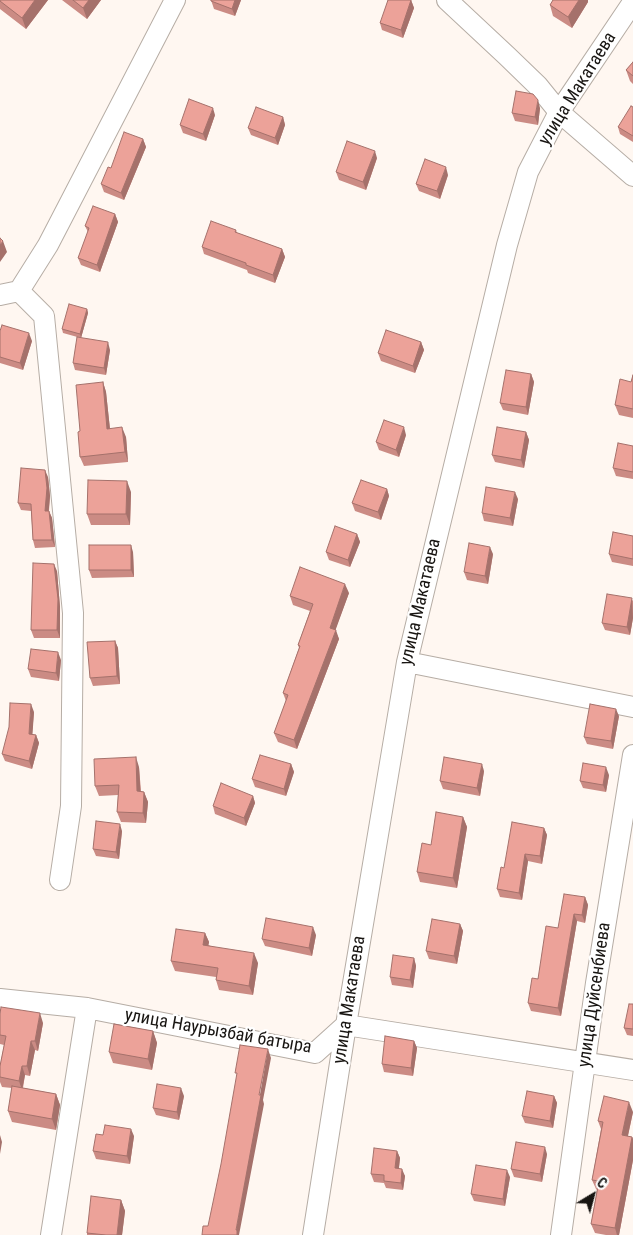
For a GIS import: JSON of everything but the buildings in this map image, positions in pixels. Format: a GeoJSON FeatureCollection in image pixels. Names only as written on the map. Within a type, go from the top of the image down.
{"type":"FeatureCollection","features":[{"type":"Feature","properties":{"kind":"street"},"geometry":{"type":"LineString","coordinates":[[60,880],[71,806],[73,613],[44,316],[10,293],[48,245],[175,0]]}},
{"type":"Feature","properties":{"kind":"street"},"geometry":{"type":"LineString","coordinates":[[447,0],[514,62],[538,86],[559,112],[633,176]]}},
{"type":"Feature","properties":{"kind":"street","name":"улица Макатаева"},"geometry":{"type":"LineString","coordinates":[[313,1235],[407,662],[507,244],[528,172],[559,112],[633,2]]}},
{"type":"Feature","properties":{"kind":"street"},"geometry":{"type":"LineString","coordinates":[[407,662],[633,707]]}},
{"type":"Feature","properties":{"kind":"street","name":"улица Дуйсенбиева"},"geometry":{"type":"LineString","coordinates":[[561,1235],[596,983],[633,755]]}},
{"type":"Feature","properties":{"kind":"street","name":"улица Наурызбай батыра"},"geometry":{"type":"LineString","coordinates":[[0,999],[87,1008],[315,1053],[346,1025]]}},
{"type":"Feature","properties":{"kind":"street"},"geometry":{"type":"LineString","coordinates":[[51,1235],[87,1008]]}},
{"type":"Feature","properties":{"kind":"street"},"geometry":{"type":"LineString","coordinates":[[346,1025],[633,1070]]}}]}
